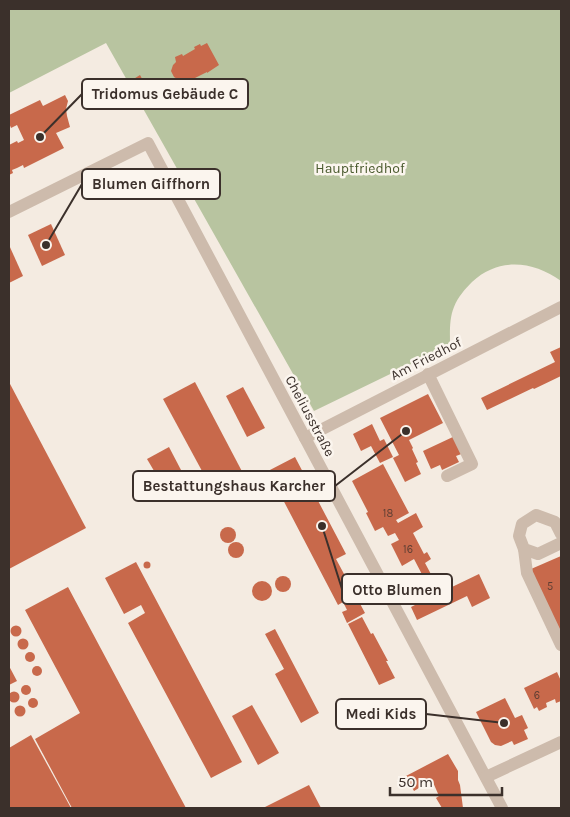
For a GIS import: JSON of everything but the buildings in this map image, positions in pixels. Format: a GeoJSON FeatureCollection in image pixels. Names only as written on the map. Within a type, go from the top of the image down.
{"type":"FeatureCollection","features":[{"type":"Feature","properties":{"kind":"street","name":"Cheliusstraße"},"geometry":{"type":"LineString","coordinates":[[9,212],[148,143],[502,808]]}},
{"type":"Feature","properties":{"kind":"street","name":"Am Friedhof"},"geometry":{"type":"LineString","coordinates":[[304,438],[561,307]]}},
{"type":"Feature","properties":{"kind":"street"},"geometry":{"type":"LineString","coordinates":[[428,374],[472,464],[447,476]]}},
{"type":"Feature","properties":{"kind":"street"},"geometry":{"type":"LineString","coordinates":[[561,534],[555,522],[536,515],[522,524],[519,536],[524,549],[528,573],[561,645]]}},
{"type":"Feature","properties":{"kind":"street"},"geometry":{"type":"LineString","coordinates":[[524,549],[538,554],[561,543]]}},
{"type":"Feature","properties":{"kind":"street"},"geometry":{"type":"LineString","coordinates":[[486,778],[561,742]]}},
{"type":"Feature","properties":{"kind":"green space","name":"Hauptfriedhof"},"geometry":{"type":"Polygon","coordinates":[[[9,9],[561,9],[561,281],[539,269],[528,266],[505,265],[493,268],[472,282],[456,303],[452,312],[450,345],[314,411],[106,43],[9,93],[9,9]]]}},
{"type":"Feature","properties":{"kind":"place","name":"Tridomus Gebäude C"},"geometry":{"type":"Point","coordinates":[40,137]}},
{"type":"Feature","properties":{"kind":"place","name":"Blumen Giffhorn"},"geometry":{"type":"Point","coordinates":[46,245]}},
{"type":"Feature","properties":{"kind":"place","name":"Bestattungshaus Karcher"},"geometry":{"type":"Point","coordinates":[406,431]}},
{"type":"Feature","properties":{"kind":"place","name":"Otto Blumen"},"geometry":{"type":"Point","coordinates":[322,526]}},
{"type":"Feature","properties":{"kind":"place","name":"Medi Kids"},"geometry":{"type":"Point","coordinates":[504,723]}}]}
